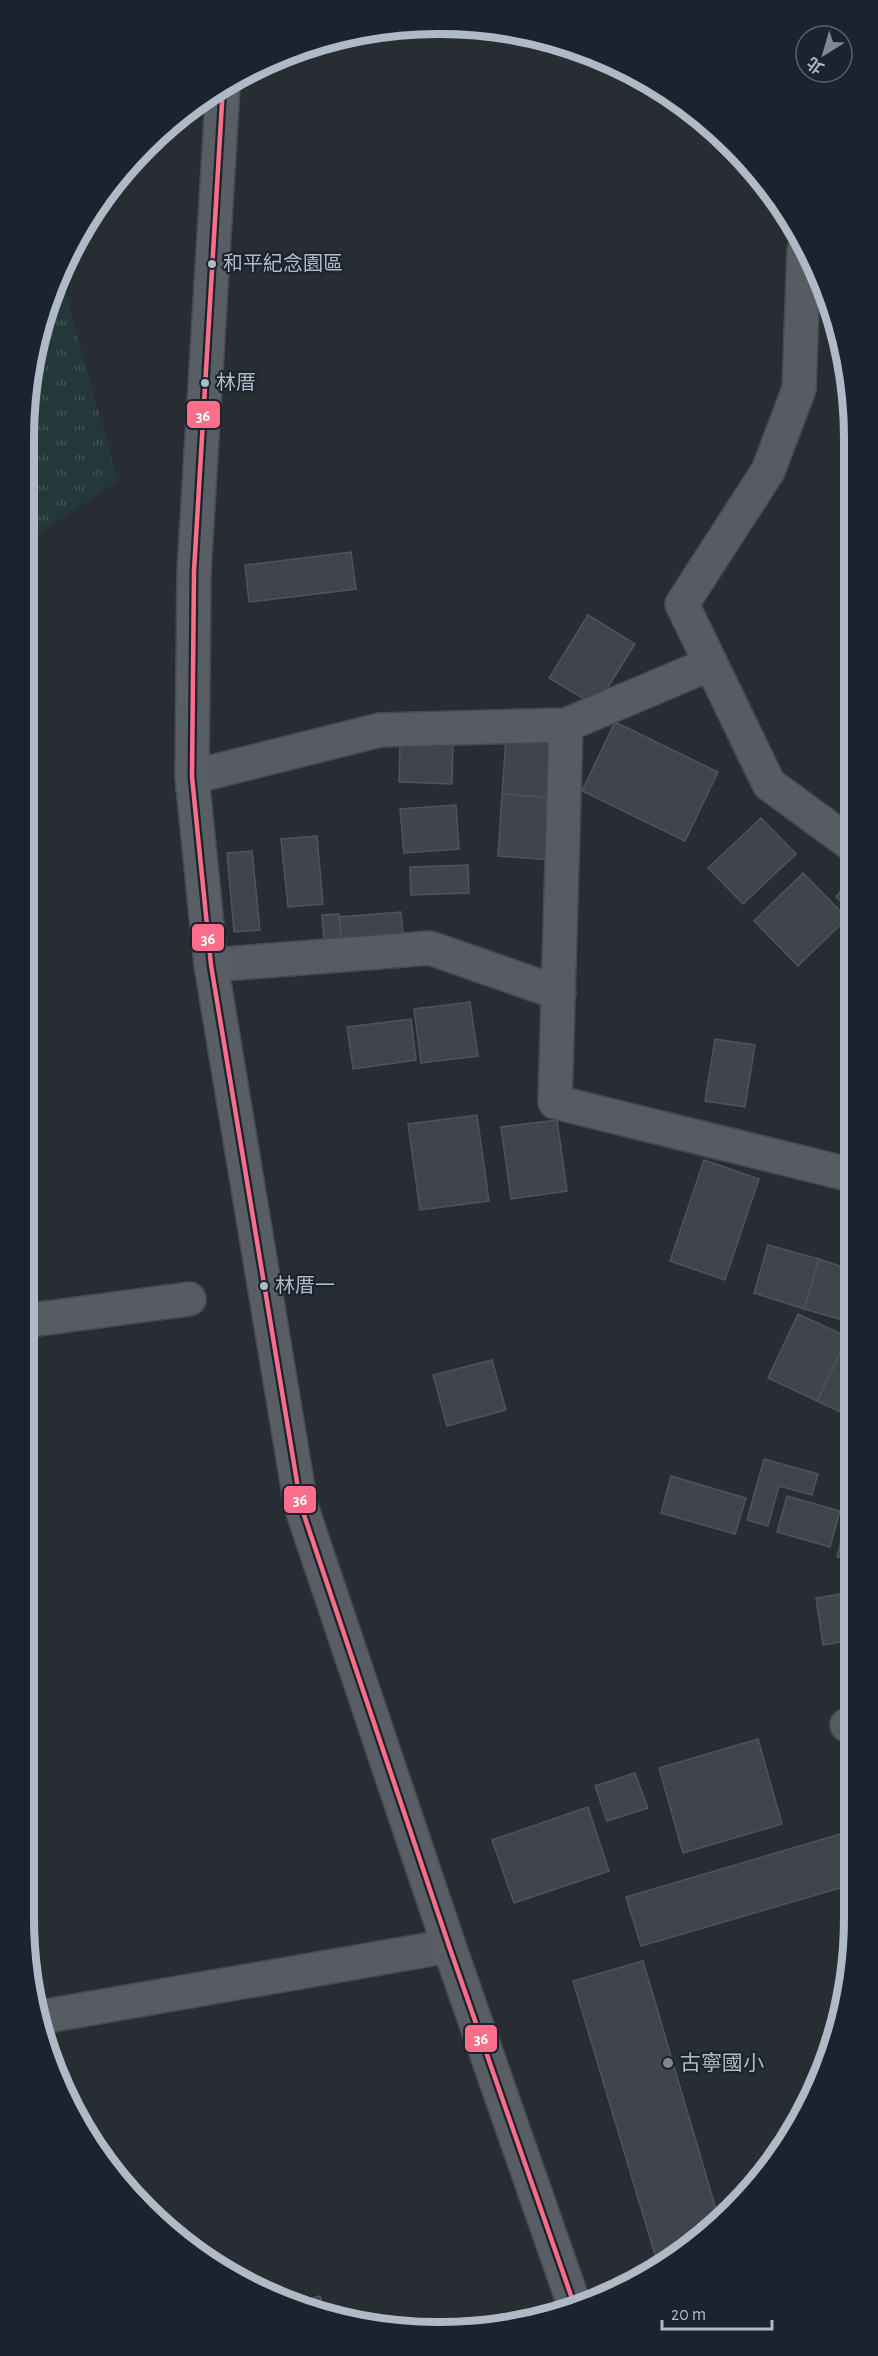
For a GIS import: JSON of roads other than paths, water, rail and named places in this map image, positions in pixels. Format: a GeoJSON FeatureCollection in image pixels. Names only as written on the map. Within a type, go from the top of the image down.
{"type":"FeatureCollection","features":[{"type":"Feature","properties":{"kind":"main road"},"geometry":{"type":"LineString","coordinates":[[222,98],[194,570],[192,777],[211,965],[301,1506],[449,1946],[571,2299]]}},
{"type":"Feature","properties":{"kind":"street"},"geometry":{"type":"LineString","coordinates":[[804,263],[799,389],[768,471],[682,604],[769,784],[844,838]]}},
{"type":"Feature","properties":{"kind":"street"},"geometry":{"type":"LineString","coordinates":[[192,777],[380,730],[566,725],[710,664]]}},
{"type":"Feature","properties":{"kind":"street"},"geometry":{"type":"LineString","coordinates":[[566,725],[555,1102],[844,1173]]}},
{"type":"Feature","properties":{"kind":"street"},"geometry":{"type":"LineString","coordinates":[[211,965],[430,948],[559,993]]}},
{"type":"Feature","properties":{"kind":"street"},"geometry":{"type":"LineString","coordinates":[[34,1320],[189,1299]]}},
{"type":"Feature","properties":{"kind":"street"},"geometry":{"type":"LineString","coordinates":[[47,2016],[449,1946]]}},
{"type":"Feature","properties":{"kind":"place","name":"和平紀念園區"},"geometry":{"type":"Point","coordinates":[212,264]}},
{"type":"Feature","properties":{"kind":"place","name":"林厝"},"geometry":{"type":"Point","coordinates":[205,383]}},
{"type":"Feature","properties":{"kind":"place","name":"林厝一"},"geometry":{"type":"Point","coordinates":[264,1286]}},
{"type":"Feature","properties":{"kind":"place","name":"古寧國小"},"geometry":{"type":"Point","coordinates":[668,2063]}}]}
